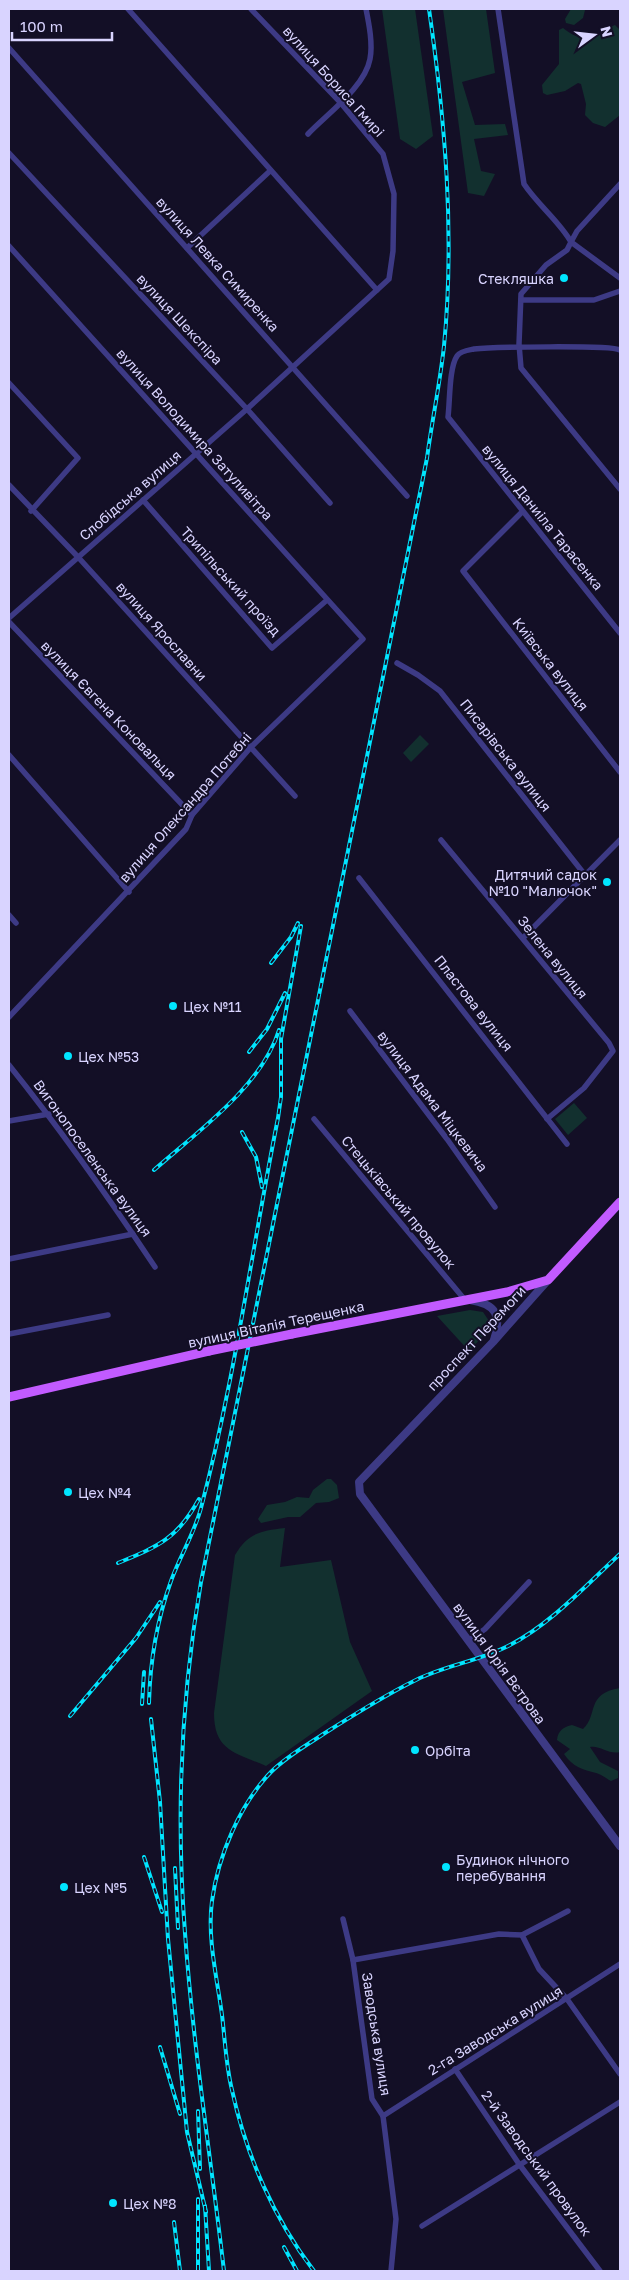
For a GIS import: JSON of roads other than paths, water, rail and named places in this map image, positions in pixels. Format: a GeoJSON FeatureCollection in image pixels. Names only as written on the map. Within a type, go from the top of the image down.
{"type":"FeatureCollection","features":[{"type":"Feature","properties":{"kind":"main road","name":"проспект Перемоги"},"geometry":{"type":"LineString","coordinates":[[548,1280],[620,1202]]}},
{"type":"Feature","properties":{"kind":"main road","name":"вулиця Віталія Терещенка"},"geometry":{"type":"LineString","coordinates":[[9,1397],[209,1351],[507,1292],[548,1280]]}},
{"type":"Feature","properties":{"kind":"street"},"geometry":{"type":"LineString","coordinates":[[128,9],[377,290]]}},
{"type":"Feature","properties":{"kind":"street","name":"вулиця Бориса Гмирі"},"geometry":{"type":"LineString","coordinates":[[252,9],[340,102],[383,154],[394,194],[393,251],[389,279],[377,290]]}},
{"type":"Feature","properties":{"kind":"street"},"geometry":{"type":"LineString","coordinates":[[308,134],[359,84],[370,60],[369,24],[366,9]]}},
{"type":"Feature","properties":{"kind":"street"},"geometry":{"type":"LineString","coordinates":[[498,9],[524,184],[536,203],[566,232],[571,242],[620,278]]}},
{"type":"Feature","properties":{"kind":"street","name":"вулиця Левка Симиренка"},"geometry":{"type":"LineString","coordinates":[[9,48],[407,496]]}},
{"type":"Feature","properties":{"kind":"street","name":"вулиця Шекспіра"},"geometry":{"type":"LineString","coordinates":[[9,153],[247,409],[330,503]]}},
{"type":"Feature","properties":{"kind":"street"},"geometry":{"type":"LineString","coordinates":[[186,248],[270,171]]}},
{"type":"Feature","properties":{"kind":"street"},"geometry":{"type":"LineString","coordinates":[[620,184],[577,231],[567,250],[546,266],[521,297],[520,348],[521,368],[620,489]]}},
{"type":"Feature","properties":{"kind":"street","name":"вулиця Володимира Затуливітра"},"geometry":{"type":"LineString","coordinates":[[9,246],[362,638]]}},
{"type":"Feature","properties":{"kind":"street","name":"Слобідська вулиця"},"geometry":{"type":"LineString","coordinates":[[9,620],[247,409],[377,290]]}},
{"type":"Feature","properties":{"kind":"street"},"geometry":{"type":"LineString","coordinates":[[521,297],[594,300],[620,291]]}},
{"type":"Feature","properties":{"kind":"street"},"geometry":{"type":"LineString","coordinates":[[520,348],[620,350]]}},
{"type":"Feature","properties":{"kind":"street","name":"вулиця Даниіла Тарасенка"},"geometry":{"type":"LineString","coordinates":[[520,348],[474,349],[458,355],[454,366],[448,417],[620,633]]}},
{"type":"Feature","properties":{"kind":"street"},"geometry":{"type":"LineString","coordinates":[[9,383],[78,458],[31,511]]}},
{"type":"Feature","properties":{"kind":"street","name":"вулиця Ярославни"},"geometry":{"type":"LineString","coordinates":[[9,485],[31,511],[78,557],[295,796]]}},
{"type":"Feature","properties":{"kind":"street","name":"Трипільський проїзд"},"geometry":{"type":"LineString","coordinates":[[143,500],[272,648],[328,600]]}},
{"type":"Feature","properties":{"kind":"street","name":"Київська вулиця"},"geometry":{"type":"LineString","coordinates":[[522,512],[463,570],[620,772]]}},
{"type":"Feature","properties":{"kind":"street","name":"вулиця Євгена Коновальця"},"geometry":{"type":"LineString","coordinates":[[9,620],[192,815]]}},
{"type":"Feature","properties":{"kind":"street","name":"вулиця Олександра Потебні"},"geometry":{"type":"LineString","coordinates":[[9,1017],[129,892],[186,829],[192,815],[251,747],[362,638]]}},
{"type":"Feature","properties":{"kind":"street","name":"Писарівська вулиця"},"geometry":{"type":"LineString","coordinates":[[397,663],[440,691],[585,875]]}},
{"type":"Feature","properties":{"kind":"street"},"geometry":{"type":"LineString","coordinates":[[9,755],[129,892]]}},
{"type":"Feature","properties":{"kind":"street","name":"Зелена вулиця"},"geometry":{"type":"LineString","coordinates":[[441,840],[523,938],[574,1004],[609,1043],[613,1052],[584,1088],[547,1118]]}},
{"type":"Feature","properties":{"kind":"street"},"geometry":{"type":"LineString","coordinates":[[523,938],[620,840]]}},
{"type":"Feature","properties":{"kind":"street","name":"Пластова вулиця"},"geometry":{"type":"LineString","coordinates":[[359,878],[567,1144]]}},
{"type":"Feature","properties":{"kind":"street"},"geometry":{"type":"LineString","coordinates":[[9,915],[16,923]]}},
{"type":"Feature","properties":{"kind":"street","name":"вулиця Адама Міцкевича"},"geometry":{"type":"LineString","coordinates":[[350,1011],[447,1139],[495,1207]]}},
{"type":"Feature","properties":{"kind":"street","name":"Вигонопоселенська вулиця"},"geometry":{"type":"LineString","coordinates":[[9,1065],[49,1114],[155,1267]]}},
{"type":"Feature","properties":{"kind":"street"},"geometry":{"type":"LineString","coordinates":[[9,1121],[49,1114]]}},
{"type":"Feature","properties":{"kind":"street","name":"Стецьківський провулок"},"geometry":{"type":"LineString","coordinates":[[314,1120],[465,1300]]}},
{"type":"Feature","properties":{"kind":"street"},"geometry":{"type":"LineString","coordinates":[[9,1259],[133,1234]]}},
{"type":"Feature","properties":{"kind":"street","name":"проспект Перемоги"},"geometry":{"type":"LineString","coordinates":[[360,1494],[359,1482],[493,1342],[548,1280]]}},
{"type":"Feature","properties":{"kind":"street"},"geometry":{"type":"LineString","coordinates":[[465,1300],[490,1306],[496,1313],[498,1323],[493,1342]]}},
{"type":"Feature","properties":{"kind":"street"},"geometry":{"type":"LineString","coordinates":[[9,1334],[108,1315]]}},
{"type":"Feature","properties":{"kind":"street","name":"вулиця Юрія Вєтрова"},"geometry":{"type":"LineString","coordinates":[[360,1494],[620,1846]]}},
{"type":"Feature","properties":{"kind":"street"},"geometry":{"type":"LineString","coordinates":[[468,1641],[485,1629],[529,1582]]}},
{"type":"Feature","properties":{"kind":"street"},"geometry":{"type":"LineString","coordinates":[[353,1960],[499,1934],[522,1935],[568,1911]]}},
{"type":"Feature","properties":{"kind":"street","name":"Заводська вулиця"},"geometry":{"type":"LineString","coordinates":[[343,1919],[353,1960],[372,2100],[383,2116],[396,2219],[391,2271]]}},
{"type":"Feature","properties":{"kind":"street"},"geometry":{"type":"LineString","coordinates":[[522,1935],[539,1969],[567,1999],[620,2074]]}},
{"type":"Feature","properties":{"kind":"street","name":"2-га Заводська вулиця"},"geometry":{"type":"LineString","coordinates":[[383,2116],[620,1964]]}},
{"type":"Feature","properties":{"kind":"street","name":"2-й Заводський провулок"},"geometry":{"type":"LineString","coordinates":[[456,2069],[519,2164],[600,2271]]}},
{"type":"Feature","properties":{"kind":"street"},"geometry":{"type":"LineString","coordinates":[[422,2226],[620,2102]]}},
{"type":"Feature","properties":{"kind":"railway"},"geometry":{"type":"LineString","coordinates":[[224,2271],[197,2060],[185,1933],[181,1845],[182,1757],[185,1713],[194,1625],[201,1582],[427,458],[440,374],[444,346],[449,261],[447,177],[440,93],[429,9]]}},
{"type":"Feature","properties":{"kind":"railway"},"geometry":{"type":"LineString","coordinates":[[271,963],[291,937],[298,923]]}},
{"type":"Feature","properties":{"kind":"railway"},"geometry":{"type":"LineString","coordinates":[[149,1703],[151,1672],[158,1626],[171,1581],[195,1527],[201,1508],[224,1411],[278,1118],[281,1097],[281,1039],[301,926]]}},
{"type":"Feature","properties":{"kind":"railway"},"geometry":{"type":"LineString","coordinates":[[249,1052],[267,1029],[285,993]]}},
{"type":"Feature","properties":{"kind":"railway"},"geometry":{"type":"LineString","coordinates":[[154,1170],[208,1124],[243,1089],[271,1051],[279,1030]]}},
{"type":"Feature","properties":{"kind":"railway"},"geometry":{"type":"LineString","coordinates":[[242,1132],[256,1157],[262,1187]]}},
{"type":"Feature","properties":{"kind":"railway"},"geometry":{"type":"LineString","coordinates":[[118,1563],[166,1540],[183,1523],[199,1499]]}},
{"type":"Feature","properties":{"kind":"railway"},"geometry":{"type":"LineString","coordinates":[[314,2271],[286,2230],[263,2185],[245,2138],[230,2081],[213,1958],[211,1915],[219,1866],[232,1832],[240,1815],[260,1785],[277,1766],[290,1756],[381,1698],[404,1686],[439,1670],[499,1650],[525,1636],[568,1603],[620,1554]]}},
{"type":"Feature","properties":{"kind":"railway"},"geometry":{"type":"LineString","coordinates":[[70,1716],[136,1638],[160,1602]]}},
{"type":"Feature","properties":{"kind":"railway"},"geometry":{"type":"LineString","coordinates":[[142,1704],[144,1672]]}},
{"type":"Feature","properties":{"kind":"railway"},"geometry":{"type":"LineString","coordinates":[[151,1719],[160,1802],[168,1939],[187,2132],[206,2212]]}},
{"type":"Feature","properties":{"kind":"railway"},"geometry":{"type":"LineString","coordinates":[[144,1857],[162,1912]]}},
{"type":"Feature","properties":{"kind":"railway"},"geometry":{"type":"LineString","coordinates":[[175,1868],[178,1928]]}},
{"type":"Feature","properties":{"kind":"railway"},"geometry":{"type":"LineString","coordinates":[[160,2047],[180,2114]]}},
{"type":"Feature","properties":{"kind":"railway"},"geometry":{"type":"LineString","coordinates":[[198,2111],[200,2169]]}},
{"type":"Feature","properties":{"kind":"railway"},"geometry":{"type":"LineString","coordinates":[[198,2199],[198,2271]]}},
{"type":"Feature","properties":{"kind":"railway"},"geometry":{"type":"LineString","coordinates":[[205,2206],[209,2271]]}},
{"type":"Feature","properties":{"kind":"railway"},"geometry":{"type":"LineString","coordinates":[[174,2222],[180,2271]]}},
{"type":"Feature","properties":{"kind":"railway"},"geometry":{"type":"LineString","coordinates":[[284,2247],[297,2271]]}},
{"type":"Feature","properties":{"kind":"place","name":"Стекляшка"},"geometry":{"type":"Point","coordinates":[564,278]}},
{"type":"Feature","properties":{"kind":"place","name":"Дитячий садок №10 \"Малючок\""},"geometry":{"type":"Point","coordinates":[607,882]}},
{"type":"Feature","properties":{"kind":"place","name":"Цех №11"},"geometry":{"type":"Point","coordinates":[173,1006]}},
{"type":"Feature","properties":{"kind":"place","name":"Цех №53"},"geometry":{"type":"Point","coordinates":[68,1056]}},
{"type":"Feature","properties":{"kind":"place","name":"Цех №4"},"geometry":{"type":"Point","coordinates":[68,1492]}},
{"type":"Feature","properties":{"kind":"place","name":"Орбіта"},"geometry":{"type":"Point","coordinates":[415,1750]}},
{"type":"Feature","properties":{"kind":"place","name":"Будинок нічного перебування"},"geometry":{"type":"Point","coordinates":[446,1867]}},
{"type":"Feature","properties":{"kind":"place","name":"Цех №5"},"geometry":{"type":"Point","coordinates":[64,1887]}},
{"type":"Feature","properties":{"kind":"place","name":"Цех №8"},"geometry":{"type":"Point","coordinates":[113,2203]}}]}
